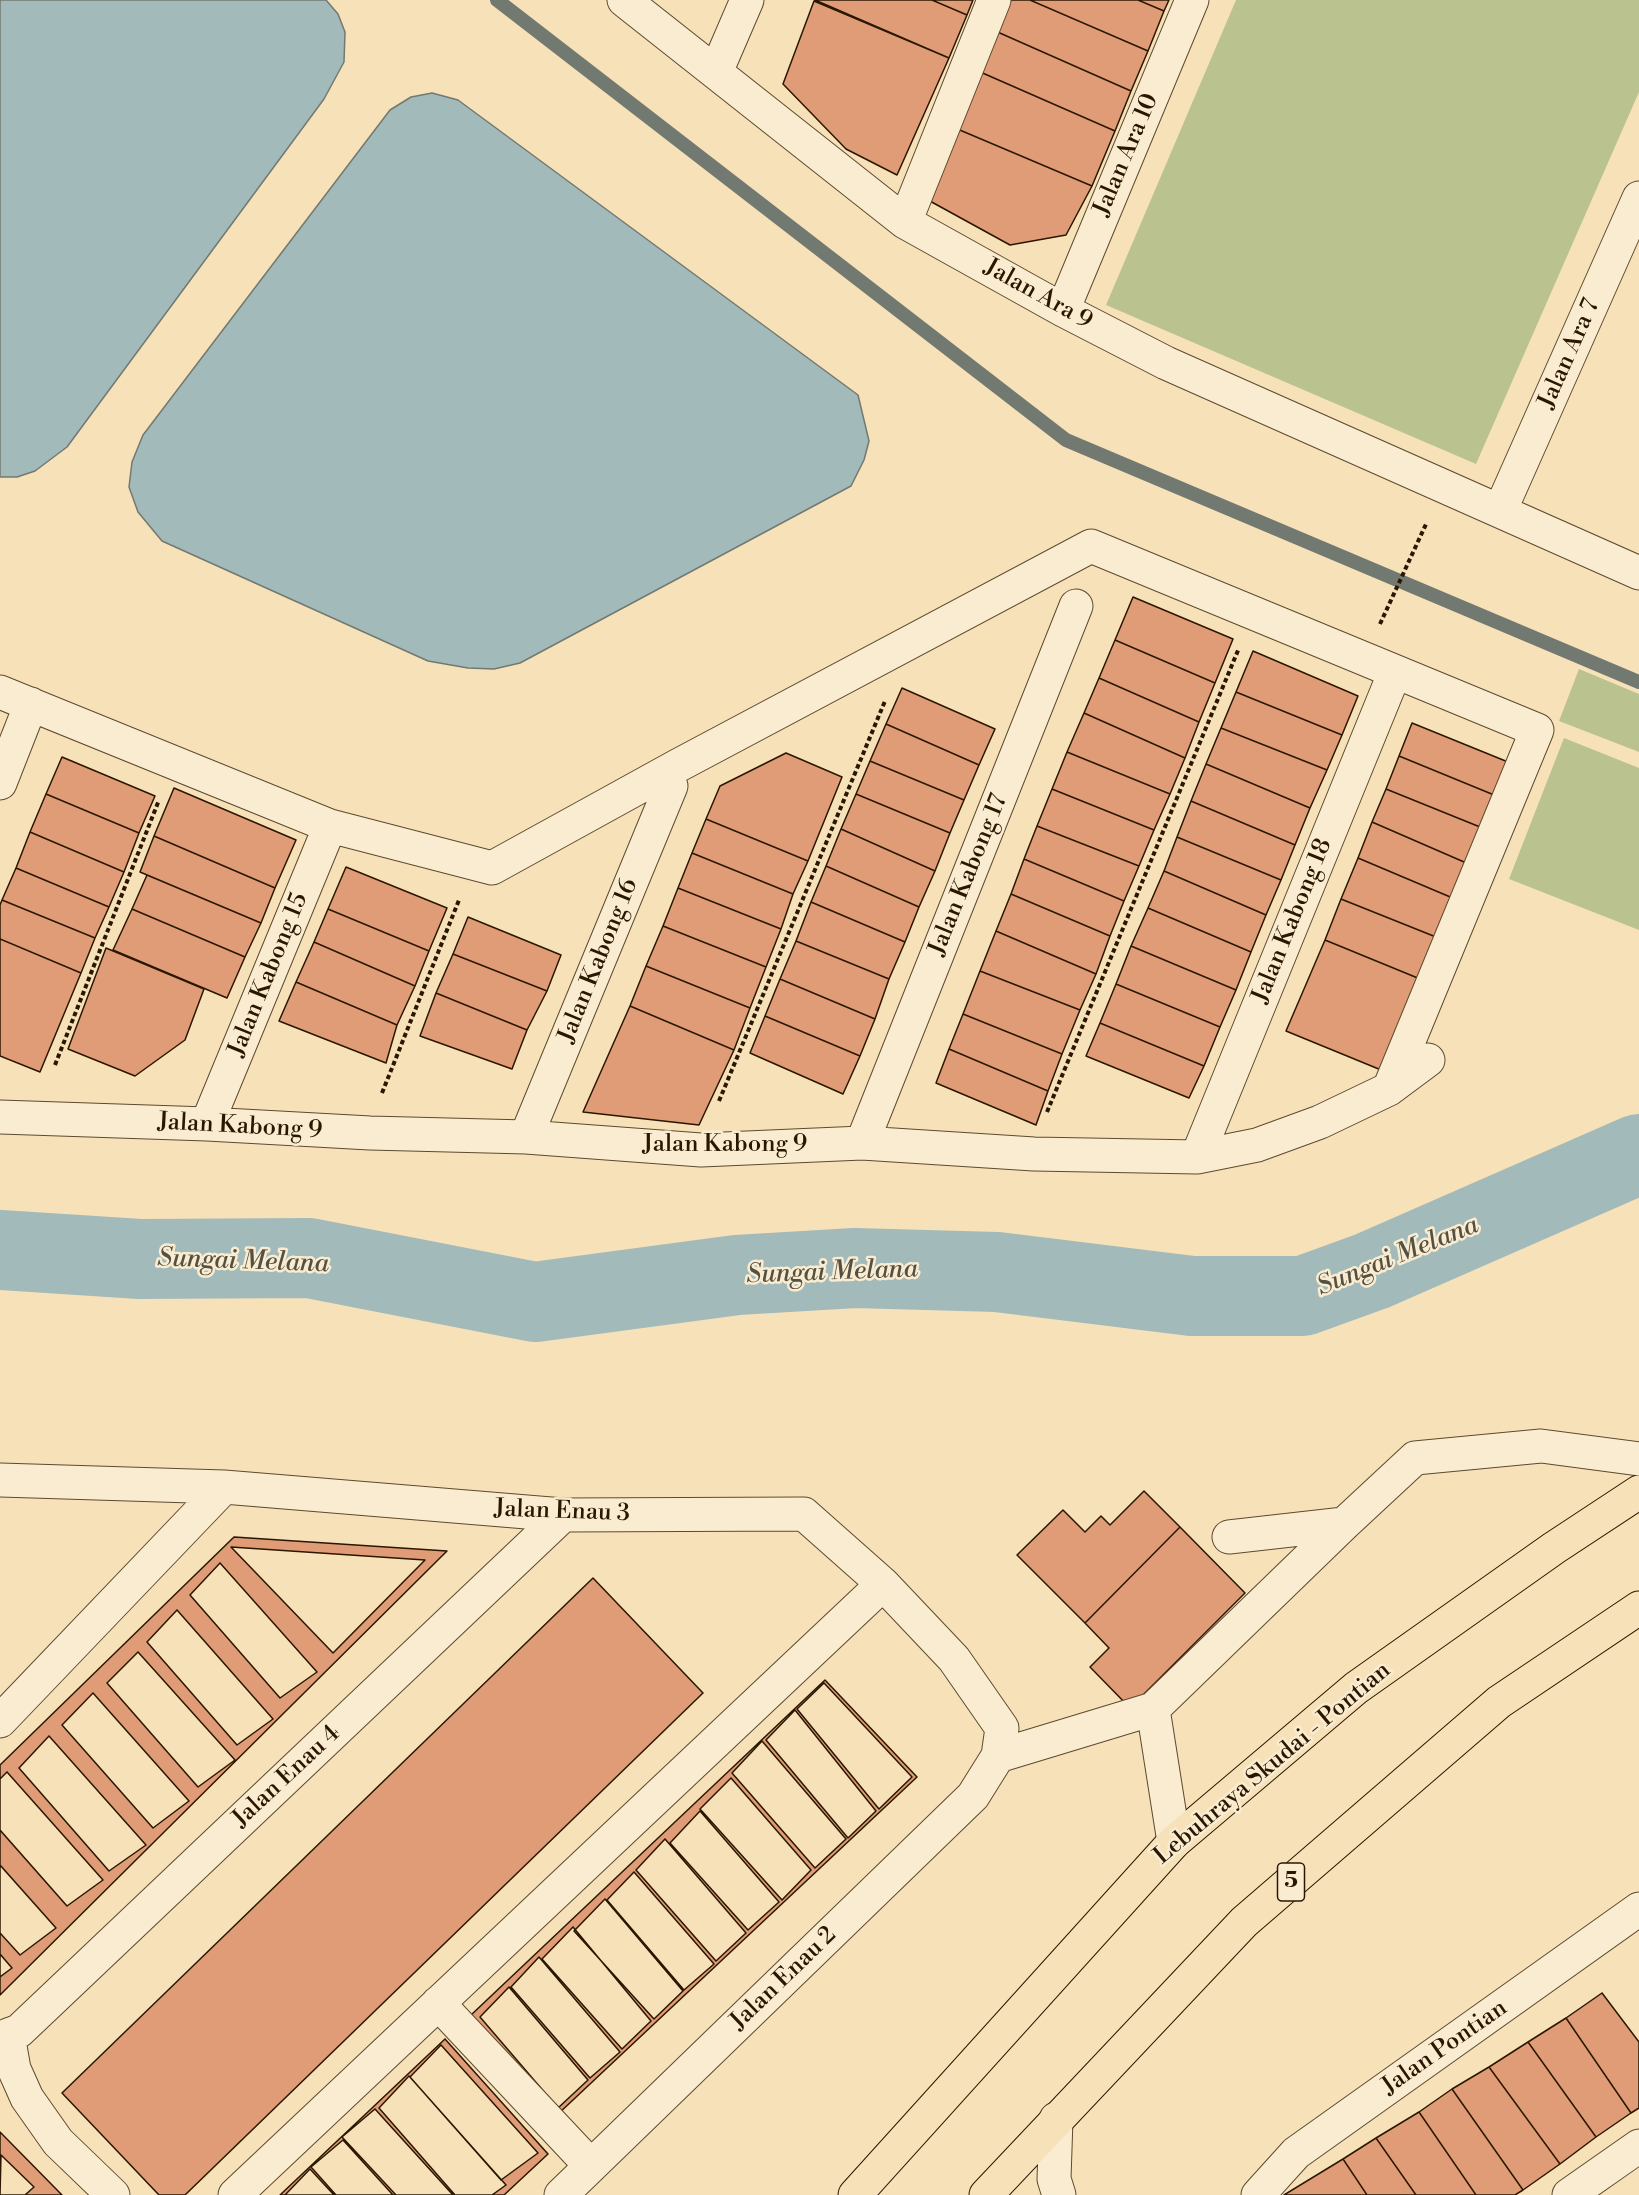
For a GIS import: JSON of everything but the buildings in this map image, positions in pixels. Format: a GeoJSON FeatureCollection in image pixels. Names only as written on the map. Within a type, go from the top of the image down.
{"type":"FeatureCollection","features":[{"type":"Feature","properties":{"kind":"highway","name":"Lebuhraya Skudai - Pontian"},"geometry":{"type":"LineString","coordinates":[[855,2195],[1174,1842],[1356,1688],[1554,1548],[1639,1492]]}},
{"type":"Feature","properties":{"kind":"highway","name":"5"},"geometry":{"type":"LineString","coordinates":[[986,2195],[1244,1922],[1498,1702],[1638,1610]]}},
{"type":"Feature","properties":{"kind":"street","name":"Jalan Ara 9"},"geometry":{"type":"LineString","coordinates":[[624,0],[904,222],[1063,310],[1166,363],[1639,573]]}},
{"type":"Feature","properties":{"kind":"street"},"geometry":{"type":"LineString","coordinates":[[716,72],[747,0]]}},
{"type":"Feature","properties":{"kind":"street"},"geometry":{"type":"LineString","coordinates":[[904,222],[994,0]]}},
{"type":"Feature","properties":{"kind":"street","name":"Jalan Ara 10"},"geometry":{"type":"LineString","coordinates":[[1063,310],[1192,0]]}},
{"type":"Feature","properties":{"kind":"street","name":"Jalan Ara 7"},"geometry":{"type":"LineString","coordinates":[[1500,511],[1639,198]]}},
{"type":"Feature","properties":{"kind":"street"},"geometry":{"type":"LineString","coordinates":[[0,692],[330,826],[492,868],[700,754],[1091,546],[1254,611],[1537,730],[1389,1089]]}},
{"type":"Feature","properties":{"kind":"street","name":"Jalan Kabong 17"},"geometry":{"type":"LineString","coordinates":[[862,1143],[1076,606]]}},
{"type":"Feature","properties":{"kind":"street","name":"Jalan Kabong 18"},"geometry":{"type":"LineString","coordinates":[[1197,1157],[1390,684]]}},
{"type":"Feature","properties":{"kind":"street"},"geometry":{"type":"LineString","coordinates":[[0,783],[31,704]]}},
{"type":"Feature","properties":{"kind":"street","name":"Jalan Kabong 16"},"geometry":{"type":"LineString","coordinates":[[526,1137],[671,786]]}},
{"type":"Feature","properties":{"kind":"street","name":"Jalan Kabong 15"},"geometry":{"type":"LineString","coordinates":[[207,1124],[330,826]]}},
{"type":"Feature","properties":{"kind":"street","name":"Jalan Kabong 9"},"geometry":{"type":"LineString","coordinates":[[0,1117],[207,1124],[370,1133],[526,1137],[701,1150],[862,1143],[1034,1154],[1197,1157],[1257,1145],[1320,1122],[1389,1089],[1428,1060]]}},
{"type":"Feature","properties":{"kind":"street"},"geometry":{"type":"LineString","coordinates":[[998,1756],[1153,1709],[1415,1458],[1541,1446],[1639,1459]]}},
{"type":"Feature","properties":{"kind":"street","name":"Jalan Enau 3"},"geometry":{"type":"LineString","coordinates":[[0,1479],[224,1487],[563,1515],[804,1514],[883,1584],[954,1659],[1002,1728],[998,1756]]}},
{"type":"Feature","properties":{"kind":"street"},"geometry":{"type":"LineString","coordinates":[[0,1721],[224,1487]]}},
{"type":"Feature","properties":{"kind":"street","name":"Jalan Enau 4"},"geometry":{"type":"LineString","coordinates":[[4,2034],[19,2031],[563,1515]]}},
{"type":"Feature","properties":{"kind":"street"},"geometry":{"type":"LineString","coordinates":[[1229,1537],[1344,1524]]}},
{"type":"Feature","properties":{"kind":"street"},"geometry":{"type":"LineString","coordinates":[[235,2195],[883,1584]]}},
{"type":"Feature","properties":{"kind":"street"},"geometry":{"type":"LineString","coordinates":[[1153,1709],[1174,1842]]}},
{"type":"Feature","properties":{"kind":"street","name":"Jalan Enau 2"},"geometry":{"type":"LineString","coordinates":[[561,2195],[973,1796],[998,1756]]}},
{"type":"Feature","properties":{"kind":"street","name":"Jalan Pontian"},"geometry":{"type":"LineString","coordinates":[[1258,2195],[1296,2153],[1639,1909]]}},
{"type":"Feature","properties":{"kind":"street"},"geometry":{"type":"LineString","coordinates":[[438,2003],[591,2166]]}},
{"type":"Feature","properties":{"kind":"street"},"geometry":{"type":"LineString","coordinates":[[4,2034],[14,2068],[27,2098],[58,2142],[113,2195]]}},
{"type":"Feature","properties":{"kind":"street"},"geometry":{"type":"LineString","coordinates":[[1056,2120],[1054,2179],[1059,2195]]}},
{"type":"Feature","properties":{"kind":"street"},"geometry":{"type":"LineString","coordinates":[[1569,2195],[1639,2146]]}},
{"type":"Feature","properties":{"kind":"path"},"geometry":{"type":"LineString","coordinates":[[1387,608],[1410,559]]}},
{"type":"Feature","properties":{"kind":"path"},"geometry":{"type":"LineString","coordinates":[[1047,1112],[1254,611]]}},
{"type":"Feature","properties":{"kind":"path"},"geometry":{"type":"LineString","coordinates":[[718,1101],[887,697]]}},
{"type":"Feature","properties":{"kind":"path"},"geometry":{"type":"LineString","coordinates":[[55,1065],[173,763]]}},
{"type":"Feature","properties":{"kind":"path"},"geometry":{"type":"LineString","coordinates":[[379,1100],[474,862]]}},
{"type":"Feature","properties":{"kind":"green space"},"geometry":{"type":"Polygon","coordinates":[[[1236,0],[1639,0],[1639,92],[1476,464],[1106,305],[1236,0]]]}},
{"type":"Feature","properties":{"kind":"green space"},"geometry":{"type":"Polygon","coordinates":[[[1579,669],[1639,694],[1639,752],[1559,721],[1579,669]]]}},
{"type":"Feature","properties":{"kind":"green space"},"geometry":{"type":"Polygon","coordinates":[[[1564,738],[1639,768],[1639,930],[1509,879],[1564,738]]]}},
{"type":"Feature","properties":{"kind":"water"},"geometry":{"type":"Polygon","coordinates":[[[0,0],[326,0],[338,14],[345,32],[344,62],[324,99],[67,447],[35,471],[17,477],[0,477],[0,0]]]}},
{"type":"Feature","properties":{"kind":"water"},"geometry":{"type":"Polygon","coordinates":[[[432,93],[458,100],[858,395],[869,441],[864,460],[851,486],[520,663],[494,669],[468,668],[428,661],[162,541],[138,512],[129,487],[132,462],[143,435],[390,110],[411,97],[432,93]]]}},
{"type":"Feature","properties":{"kind":"waterway"},"geometry":{"type":"LineString","coordinates":[[497,0],[1066,440],[1639,682]]}},
{"type":"Feature","properties":{"kind":"waterway","name":"Sungai Melana"},"geometry":{"type":"LineString","coordinates":[[0,1250],[140,1259],[309,1258],[535,1302],[737,1275],[855,1268],[997,1272],[1192,1296],[1303,1296],[1372,1271],[1639,1154]]}}]}
